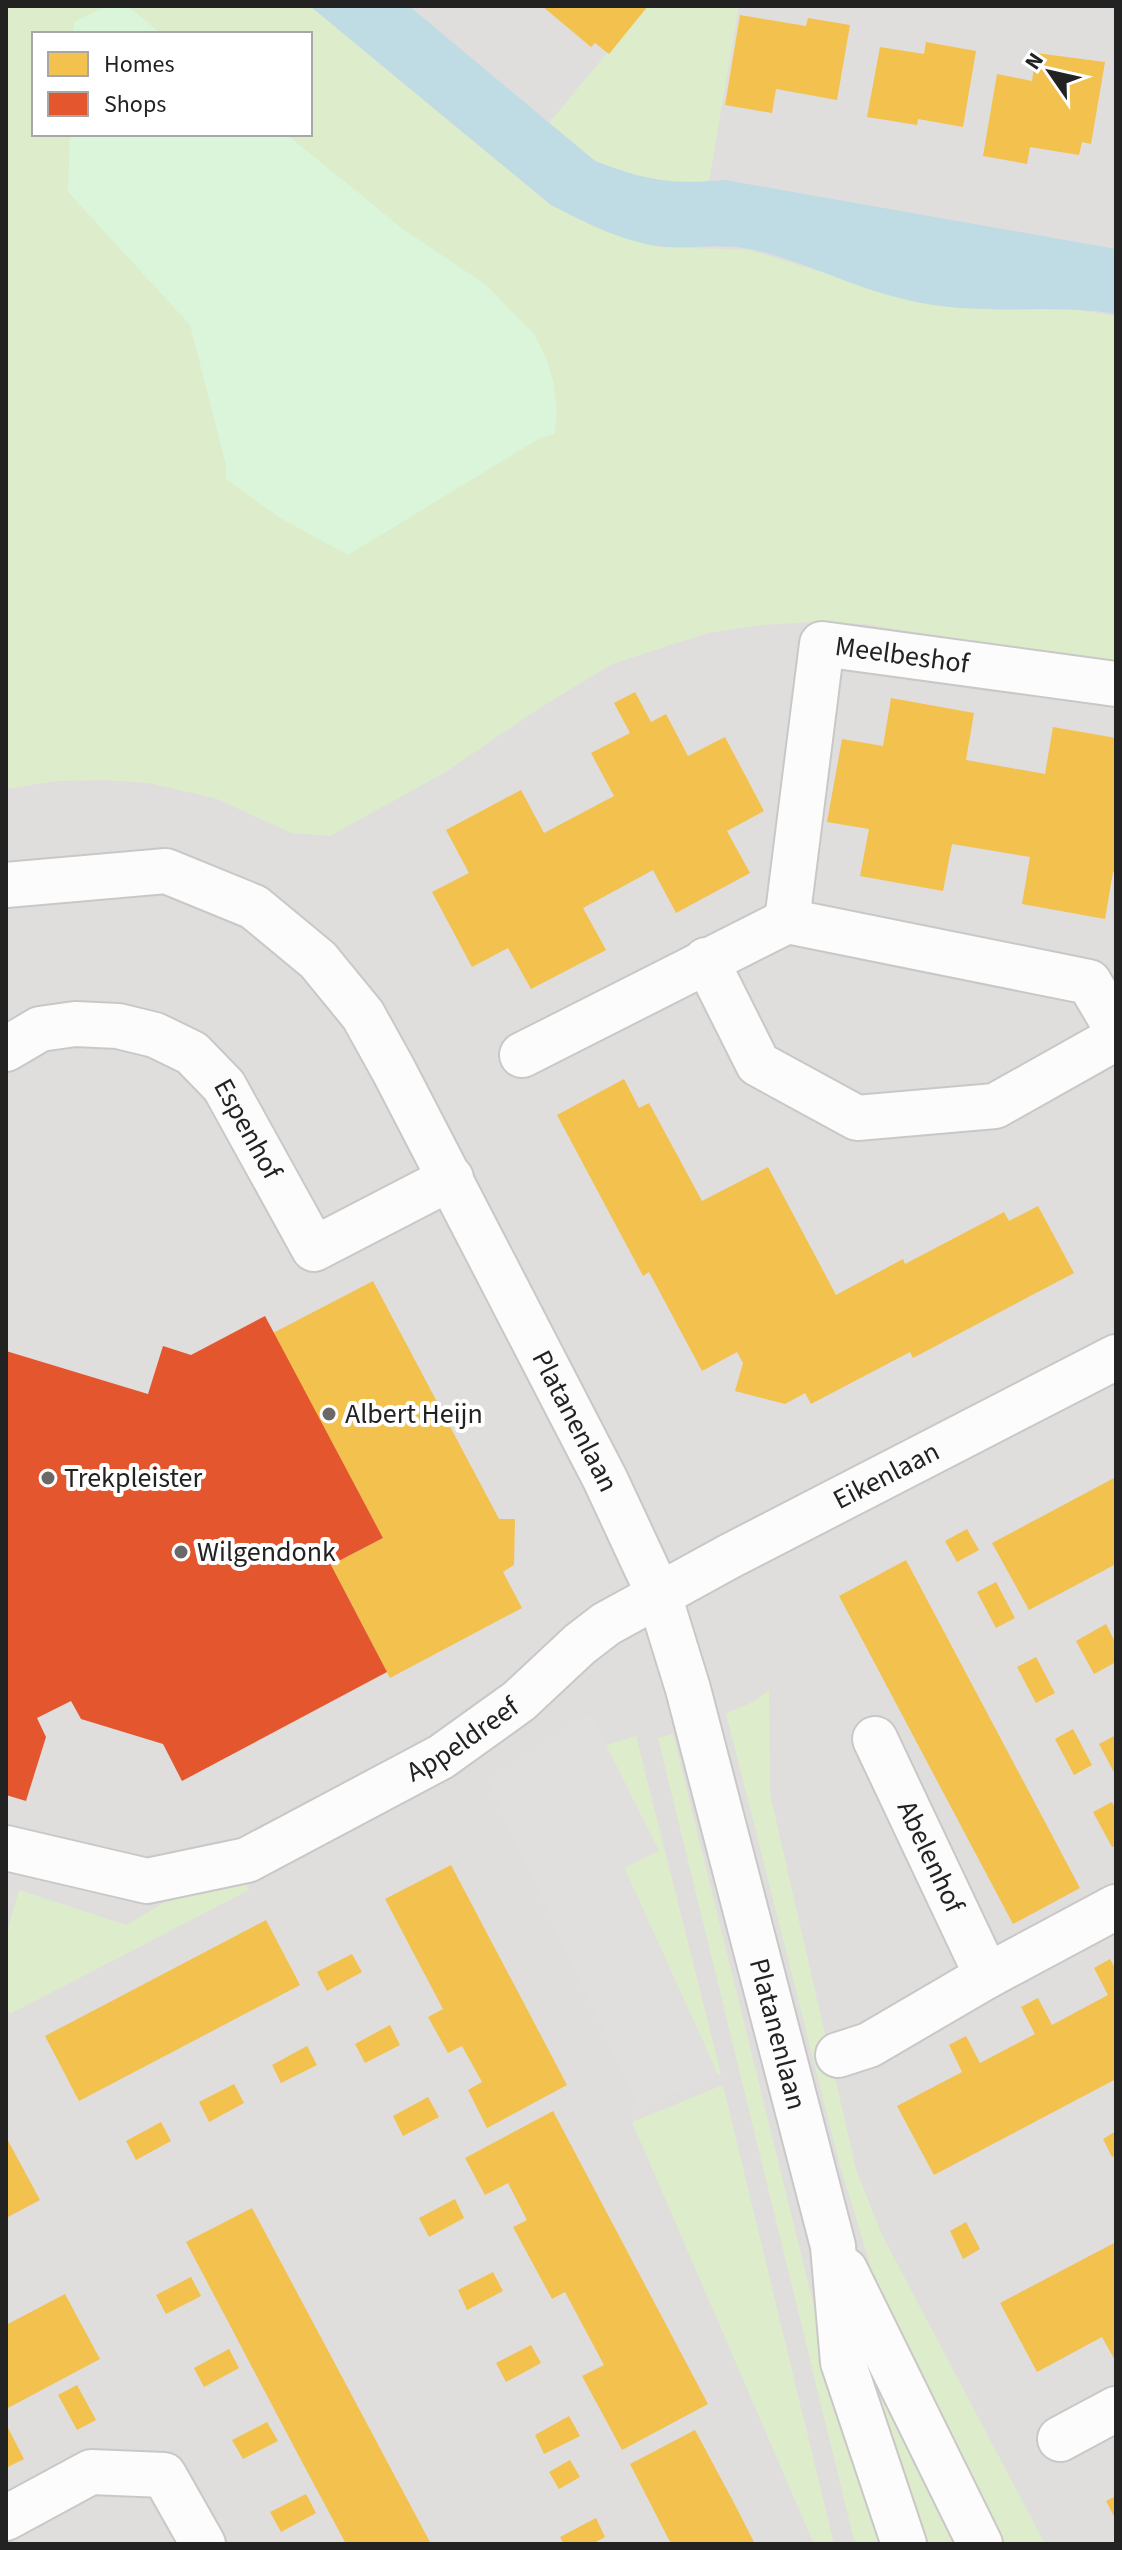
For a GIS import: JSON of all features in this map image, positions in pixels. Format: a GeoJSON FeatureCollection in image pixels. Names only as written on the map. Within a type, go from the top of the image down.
{"type":"FeatureCollection","features":[{"type":"Feature","properties":{"kind":"street","name":"Meelbeshof"},"geometry":{"type":"LineString","coordinates":[[787,921],[822,644],[1116,684]]}},
{"type":"Feature","properties":{"kind":"street","name":"Platanenlaan"},"geometry":{"type":"LineString","coordinates":[[6,885],[166,871],[254,907],[318,960],[363,1015],[451,1178],[605,1479],[659,1595],[688,1689],[833,2246],[843,2362],[904,2544]]}},
{"type":"Feature","properties":{"kind":"street"},"geometry":{"type":"LineString","coordinates":[[522,1055],[787,921],[1089,982],[1116,1028]]}},
{"type":"Feature","properties":{"kind":"street"},"geometry":{"type":"LineString","coordinates":[[706,960],[758,1064],[857,1118],[995,1106],[1116,1038]]}},
{"type":"Feature","properties":{"kind":"street","name":"Espenhof"},"geometry":{"type":"LineString","coordinates":[[6,1049],[40,1029],[75,1024],[118,1026],[155,1035],[192,1053],[224,1086],[314,1249],[451,1178]]}},
{"type":"Feature","properties":{"kind":"street","name":"Eikenlaan"},"geometry":{"type":"LineString","coordinates":[[659,1595],[1116,1357]]}},
{"type":"Feature","properties":{"kind":"street","name":"Appeldreef"},"geometry":{"type":"LineString","coordinates":[[6,1848],[147,1881],[247,1860],[441,1757],[519,1701],[606,1624],[659,1595]]}},
{"type":"Feature","properties":{"kind":"street","name":"Abelenhof"},"geometry":{"type":"LineString","coordinates":[[875,1739],[987,1976]]}},
{"type":"Feature","properties":{"kind":"street"},"geometry":{"type":"LineString","coordinates":[[838,2055],[869,2045],[987,1976],[1116,1907]]}},
{"type":"Feature","properties":{"kind":"street","name":"Platanenlaan"},"geometry":{"type":"LineString","coordinates":[[833,2246],[980,2544]]}},
{"type":"Feature","properties":{"kind":"street"},"geometry":{"type":"LineString","coordinates":[[1060,2439],[1116,2409]]}},
{"type":"Feature","properties":{"kind":"street"},"geometry":{"type":"LineString","coordinates":[[6,2518],[91,2472],[164,2475],[203,2544]]}},
{"type":"Feature","properties":{"kind":"shaded area"},"geometry":{"type":"Polygon","coordinates":[[[6,6],[1116,6],[1116,2544],[6,2544],[6,6]]]}},
{"type":"Feature","properties":{"kind":"shaded area"},"geometry":{"type":"Polygon","coordinates":[[[590,1714],[659,1851],[624,1868],[718,2075],[639,2107],[488,1782],[590,1714]]]}},
{"type":"Feature","properties":{"kind":"green space"},"geometry":{"type":"Polygon","coordinates":[[[6,6],[310,6],[551,205],[595,227],[660,247],[749,250],[932,305],[1004,310],[1072,309],[1116,316],[1116,665],[865,624],[811,622],[708,633],[612,664],[538,709],[444,773],[330,836],[291,833],[217,799],[149,783],[57,781],[6,789],[6,6]]]}},
{"type":"Feature","properties":{"kind":"green space"},"geometry":{"type":"Polygon","coordinates":[[[107,6],[127,6],[160,32],[73,32],[74,22],[107,6]]]}},
{"type":"Feature","properties":{"kind":"green space"},"geometry":{"type":"Polygon","coordinates":[[[646,6],[739,6],[709,182],[664,181],[619,172],[593,159],[549,123],[646,6]]]}},
{"type":"Feature","properties":{"kind":"green space"},"geometry":{"type":"Polygon","coordinates":[[[70,136],[288,136],[403,229],[486,285],[534,334],[547,360],[554,385],[557,416],[554,434],[540,438],[348,555],[280,518],[226,479],[226,465],[190,325],[68,192],[70,136]]]}},
{"type":"Feature","properties":{"kind":"green space"},"geometry":{"type":"Polygon","coordinates":[[[769,1690],[770,1794],[856,2169],[881,2233],[1045,2544],[991,2544],[876,2284],[839,2162],[726,1713],[753,1702],[769,1690]]]}},
{"type":"Feature","properties":{"kind":"green space"},"geometry":{"type":"Polygon","coordinates":[[[673,1734],[819,2327],[889,2544],[855,2544],[658,1738],[673,1734]]]}},
{"type":"Feature","properties":{"kind":"green space"},"geometry":{"type":"Polygon","coordinates":[[[636,1736],[721,2074],[718,2075],[624,1867],[659,1851],[606,1745],[636,1736]]]}},
{"type":"Feature","properties":{"kind":"green space"},"geometry":{"type":"Polygon","coordinates":[[[245,1883],[249,1890],[10,2014],[6,2008],[6,1935],[19,1890],[126,1925],[172,1898],[245,1883]]]}},
{"type":"Feature","properties":{"kind":"green space"},"geometry":{"type":"Polygon","coordinates":[[[723,2085],[834,2544],[814,2544],[632,2122],[723,2085]]]}},
{"type":"Feature","properties":{"kind":"green space"},"geometry":{"type":"Polygon","coordinates":[[[859,2343],[958,2544],[920,2544],[859,2343]]]}},
{"type":"Feature","properties":{"kind":"water"},"geometry":{"type":"Polygon","coordinates":[[[310,6],[409,6],[595,161],[629,173],[658,180],[725,180],[1116,249],[1116,314],[934,305],[887,295],[755,250],[658,246],[616,235],[551,205],[310,6]]]}},
{"type":"Feature","properties":{"kind":"building: Homes"},"geometry":{"type":"Polygon","coordinates":[[[542,6],[648,6],[609,54],[595,43],[591,47],[542,6]]]}},
{"type":"Feature","properties":{"kind":"building: Homes"},"geometry":{"type":"Polygon","coordinates":[[[740,15],[806,26],[808,18],[850,25],[837,100],[776,89],[772,113],[725,105],[740,15]]]}},
{"type":"Feature","properties":{"kind":"building: Homes"},"geometry":{"type":"Polygon","coordinates":[[[926,42],[976,51],[963,127],[918,119],[917,125],[867,117],[880,47],[924,54],[926,42]]]}},
{"type":"Feature","properties":{"kind":"building: Homes"},"geometry":{"type":"Polygon","coordinates":[[[1036,53],[1105,62],[1091,144],[1082,142],[1079,155],[1030,147],[1027,164],[983,156],[997,74],[1032,81],[1036,53]]]}},
{"type":"Feature","properties":{"kind":"building: Homes"},"geometry":{"type":"Polygon","coordinates":[[[635,692],[651,722],[666,714],[688,756],[725,737],[764,811],[727,831],[750,873],[676,913],[653,870],[583,908],[606,950],[531,989],[508,948],[472,967],[432,892],[469,873],[446,830],[521,790],[544,833],[614,796],[591,753],[630,733],[614,703],[635,692]]]}},
{"type":"Feature","properties":{"kind":"building: Homes"},"geometry":{"type":"Polygon","coordinates":[[[891,698],[974,713],[966,760],[1045,774],[1053,727],[1116,738],[1116,872],[1113,872],[1105,919],[1022,904],[1030,857],[952,844],[943,891],[860,876],[869,829],[827,822],[842,739],[883,746],[891,698]]]}},
{"type":"Feature","properties":{"kind":"building: Homes"},"geometry":{"type":"Polygon","coordinates":[[[624,1079],[639,1108],[649,1103],[702,1201],[768,1167],[836,1295],[903,1259],[905,1264],[1004,1212],[1009,1221],[1038,1206],[1074,1273],[913,1358],[910,1352],[811,1404],[805,1393],[785,1404],[735,1391],[743,1363],[737,1352],[702,1371],[649,1272],[643,1276],[557,1115],[624,1079]]]}},
{"type":"Feature","properties":{"kind":"building: Homes"},"geometry":{"type":"Polygon","coordinates":[[[373,1281],[499,1519],[515,1519],[514,1565],[503,1572],[522,1608],[390,1678],[331,1565],[383,1538],[273,1333],[373,1281]]]}},
{"type":"Feature","properties":{"kind":"building: Homes"},"geometry":{"type":"Polygon","coordinates":[[[1116,1477],[1116,1564],[1029,1610],[992,1543],[1116,1477]]]}},
{"type":"Feature","properties":{"kind":"building: Homes"},"geometry":{"type":"Polygon","coordinates":[[[967,1529],[979,1550],[957,1562],[945,1541],[967,1529]]]}},
{"type":"Feature","properties":{"kind":"building: Homes"},"geometry":{"type":"Polygon","coordinates":[[[906,1560],[1080,1888],[1013,1924],[839,1596],[906,1560]]]}},
{"type":"Feature","properties":{"kind":"building: Homes"},"geometry":{"type":"Polygon","coordinates":[[[996,1582],[1015,1618],[996,1628],[977,1592],[996,1582]]]}},
{"type":"Feature","properties":{"kind":"building: Homes"},"geometry":{"type":"Polygon","coordinates":[[[1106,1624],[1116,1644],[1116,1662],[1094,1674],[1076,1641],[1106,1624]]]}},
{"type":"Feature","properties":{"kind":"building: Homes"},"geometry":{"type":"Polygon","coordinates":[[[1036,1657],[1055,1693],[1036,1703],[1017,1667],[1036,1657]]]}},
{"type":"Feature","properties":{"kind":"building: Homes"},"geometry":{"type":"Polygon","coordinates":[[[1073,1729],[1092,1765],[1074,1775],[1055,1739],[1073,1729]]]}},
{"type":"Feature","properties":{"kind":"building: Homes"},"geometry":{"type":"Polygon","coordinates":[[[1116,1735],[1116,1776],[1099,1744],[1116,1735]]]}},
{"type":"Feature","properties":{"kind":"building: Homes"},"geometry":{"type":"Polygon","coordinates":[[[1112,1802],[1116,1810],[1116,1846],[1112,1847],[1093,1812],[1112,1802]]]}},
{"type":"Feature","properties":{"kind":"building: Homes"},"geometry":{"type":"Polygon","coordinates":[[[451,1865],[567,2085],[487,2128],[468,2090],[482,2082],[462,2046],[448,2053],[428,2017],[443,2009],[385,1899],[451,1865]]]}},
{"type":"Feature","properties":{"kind":"building: Homes"},"geometry":{"type":"Polygon","coordinates":[[[266,1920],[300,1985],[79,2101],[45,2036],[266,1920]]]}},
{"type":"Feature","properties":{"kind":"building: Homes"},"geometry":{"type":"Polygon","coordinates":[[[352,1954],[362,1972],[327,1991],[317,1972],[352,1954]]]}},
{"type":"Feature","properties":{"kind":"building: Homes"},"geometry":{"type":"Polygon","coordinates":[[[1110,1959],[1116,1970],[1116,2079],[934,2175],[897,2106],[962,2072],[949,2045],[966,2036],[980,2063],[1035,2034],[1021,2007],[1038,1998],[1052,2025],[1108,1995],[1094,1968],[1110,1959]]]}},
{"type":"Feature","properties":{"kind":"building: Homes"},"geometry":{"type":"Polygon","coordinates":[[[390,2025],[400,2045],[365,2063],[355,2044],[390,2025]]]}},
{"type":"Feature","properties":{"kind":"building: Homes"},"geometry":{"type":"Polygon","coordinates":[[[307,2046],[317,2065],[281,2083],[272,2065],[307,2046]]]}},
{"type":"Feature","properties":{"kind":"building: Homes"},"geometry":{"type":"Polygon","coordinates":[[[234,2084],[244,2103],[209,2122],[199,2102],[234,2084]]]}},
{"type":"Feature","properties":{"kind":"building: Homes"},"geometry":{"type":"Polygon","coordinates":[[[428,2097],[439,2117],[403,2136],[393,2116],[428,2097]]]}},
{"type":"Feature","properties":{"kind":"building: Homes"},"geometry":{"type":"Polygon","coordinates":[[[553,2111],[708,2404],[622,2450],[582,2376],[604,2365],[565,2292],[552,2299],[513,2227],[527,2220],[508,2183],[485,2195],[465,2158],[553,2111]]]}},
{"type":"Feature","properties":{"kind":"building: Homes"},"geometry":{"type":"Polygon","coordinates":[[[161,2122],[171,2141],[136,2160],[126,2141],[161,2122]]]}},
{"type":"Feature","properties":{"kind":"building: Homes"},"geometry":{"type":"Polygon","coordinates":[[[1116,2131],[1116,2155],[1112,2157],[1103,2139],[1116,2131]]]}},
{"type":"Feature","properties":{"kind":"building: Homes"},"geometry":{"type":"Polygon","coordinates":[[[6,2137],[40,2200],[6,2218],[6,2137]]]}},
{"type":"Feature","properties":{"kind":"building: Homes"},"geometry":{"type":"Polygon","coordinates":[[[455,2199],[464,2218],[429,2237],[419,2218],[455,2199]]]}},
{"type":"Feature","properties":{"kind":"building: Homes"},"geometry":{"type":"Polygon","coordinates":[[[252,2208],[431,2544],[346,2544],[302,2462],[186,2242],[252,2208]]]}},
{"type":"Feature","properties":{"kind":"building: Homes"},"geometry":{"type":"Polygon","coordinates":[[[966,2222],[980,2249],[963,2259],[950,2231],[966,2222]]]}},
{"type":"Feature","properties":{"kind":"building: Homes"},"geometry":{"type":"Polygon","coordinates":[[[1116,2242],[1116,2362],[1102,2337],[1037,2372],[1000,2303],[1116,2242]]]}},
{"type":"Feature","properties":{"kind":"building: Homes"},"geometry":{"type":"Polygon","coordinates":[[[493,2272],[503,2291],[467,2310],[458,2290],[493,2272]]]}},
{"type":"Feature","properties":{"kind":"building: Homes"},"geometry":{"type":"Polygon","coordinates":[[[191,2277],[201,2296],[166,2314],[156,2295],[191,2277]]]}},
{"type":"Feature","properties":{"kind":"building: Homes"},"geometry":{"type":"Polygon","coordinates":[[[65,2294],[100,2359],[6,2409],[6,2325],[65,2294]]]}},
{"type":"Feature","properties":{"kind":"building: Homes"},"geometry":{"type":"Polygon","coordinates":[[[531,2345],[541,2363],[506,2382],[496,2363],[531,2345]]]}},
{"type":"Feature","properties":{"kind":"building: Homes"},"geometry":{"type":"Polygon","coordinates":[[[229,2349],[239,2368],[204,2387],[194,2368],[229,2349]]]}},
{"type":"Feature","properties":{"kind":"building: Homes"},"geometry":{"type":"Polygon","coordinates":[[[77,2385],[96,2420],[77,2430],[58,2395],[77,2385]]]}},
{"type":"Feature","properties":{"kind":"building: Homes"},"geometry":{"type":"Polygon","coordinates":[[[569,2416],[580,2436],[544,2454],[535,2435],[569,2416]]]}},
{"type":"Feature","properties":{"kind":"building: Homes"},"geometry":{"type":"Polygon","coordinates":[[[267,2422],[278,2441],[243,2459],[232,2440],[267,2422]]]}},
{"type":"Feature","properties":{"kind":"building: Homes"},"geometry":{"type":"Polygon","coordinates":[[[6,2424],[24,2459],[6,2468],[6,2424]]]}},
{"type":"Feature","properties":{"kind":"building: Homes"},"geometry":{"type":"Polygon","coordinates":[[[695,2430],[755,2544],[672,2544],[668,2538],[630,2464],[695,2430]]]}},
{"type":"Feature","properties":{"kind":"building: Homes"},"geometry":{"type":"Polygon","coordinates":[[[570,2460],[580,2477],[559,2489],[549,2472],[570,2460]]]}},
{"type":"Feature","properties":{"kind":"building: Homes"},"geometry":{"type":"Polygon","coordinates":[[[306,2494],[316,2513],[281,2532],[270,2512],[306,2494]]]}},
{"type":"Feature","properties":{"kind":"building: Homes"},"geometry":{"type":"Polygon","coordinates":[[[1116,2496],[1116,2520],[1106,2501],[1116,2496]]]}},
{"type":"Feature","properties":{"kind":"building: Homes"},"geometry":{"type":"Polygon","coordinates":[[[596,2518],[605,2537],[592,2544],[564,2544],[560,2537],[596,2518]]]}},
{"type":"Feature","properties":{"kind":"building: Shops","name":"Wilgendonk"},"geometry":{"type":"Polygon","coordinates":[[[265,1316],[383,1538],[331,1565],[387,1672],[182,1781],[163,1744],[81,1719],[71,1701],[37,1718],[46,1737],[26,1801],[6,1795],[6,1351],[148,1394],[163,1346],[191,1355],[265,1316]]]}},
{"type":"Feature","properties":{"kind":"place","name":"Albert Heijn"},"geometry":{"type":"Point","coordinates":[329,1414]}},
{"type":"Feature","properties":{"kind":"place","name":"Trekpleister"},"geometry":{"type":"Point","coordinates":[48,1478]}},
{"type":"Feature","properties":{"kind":"place","name":"Wilgendonk"},"geometry":{"type":"Point","coordinates":[181,1552]}}]}
